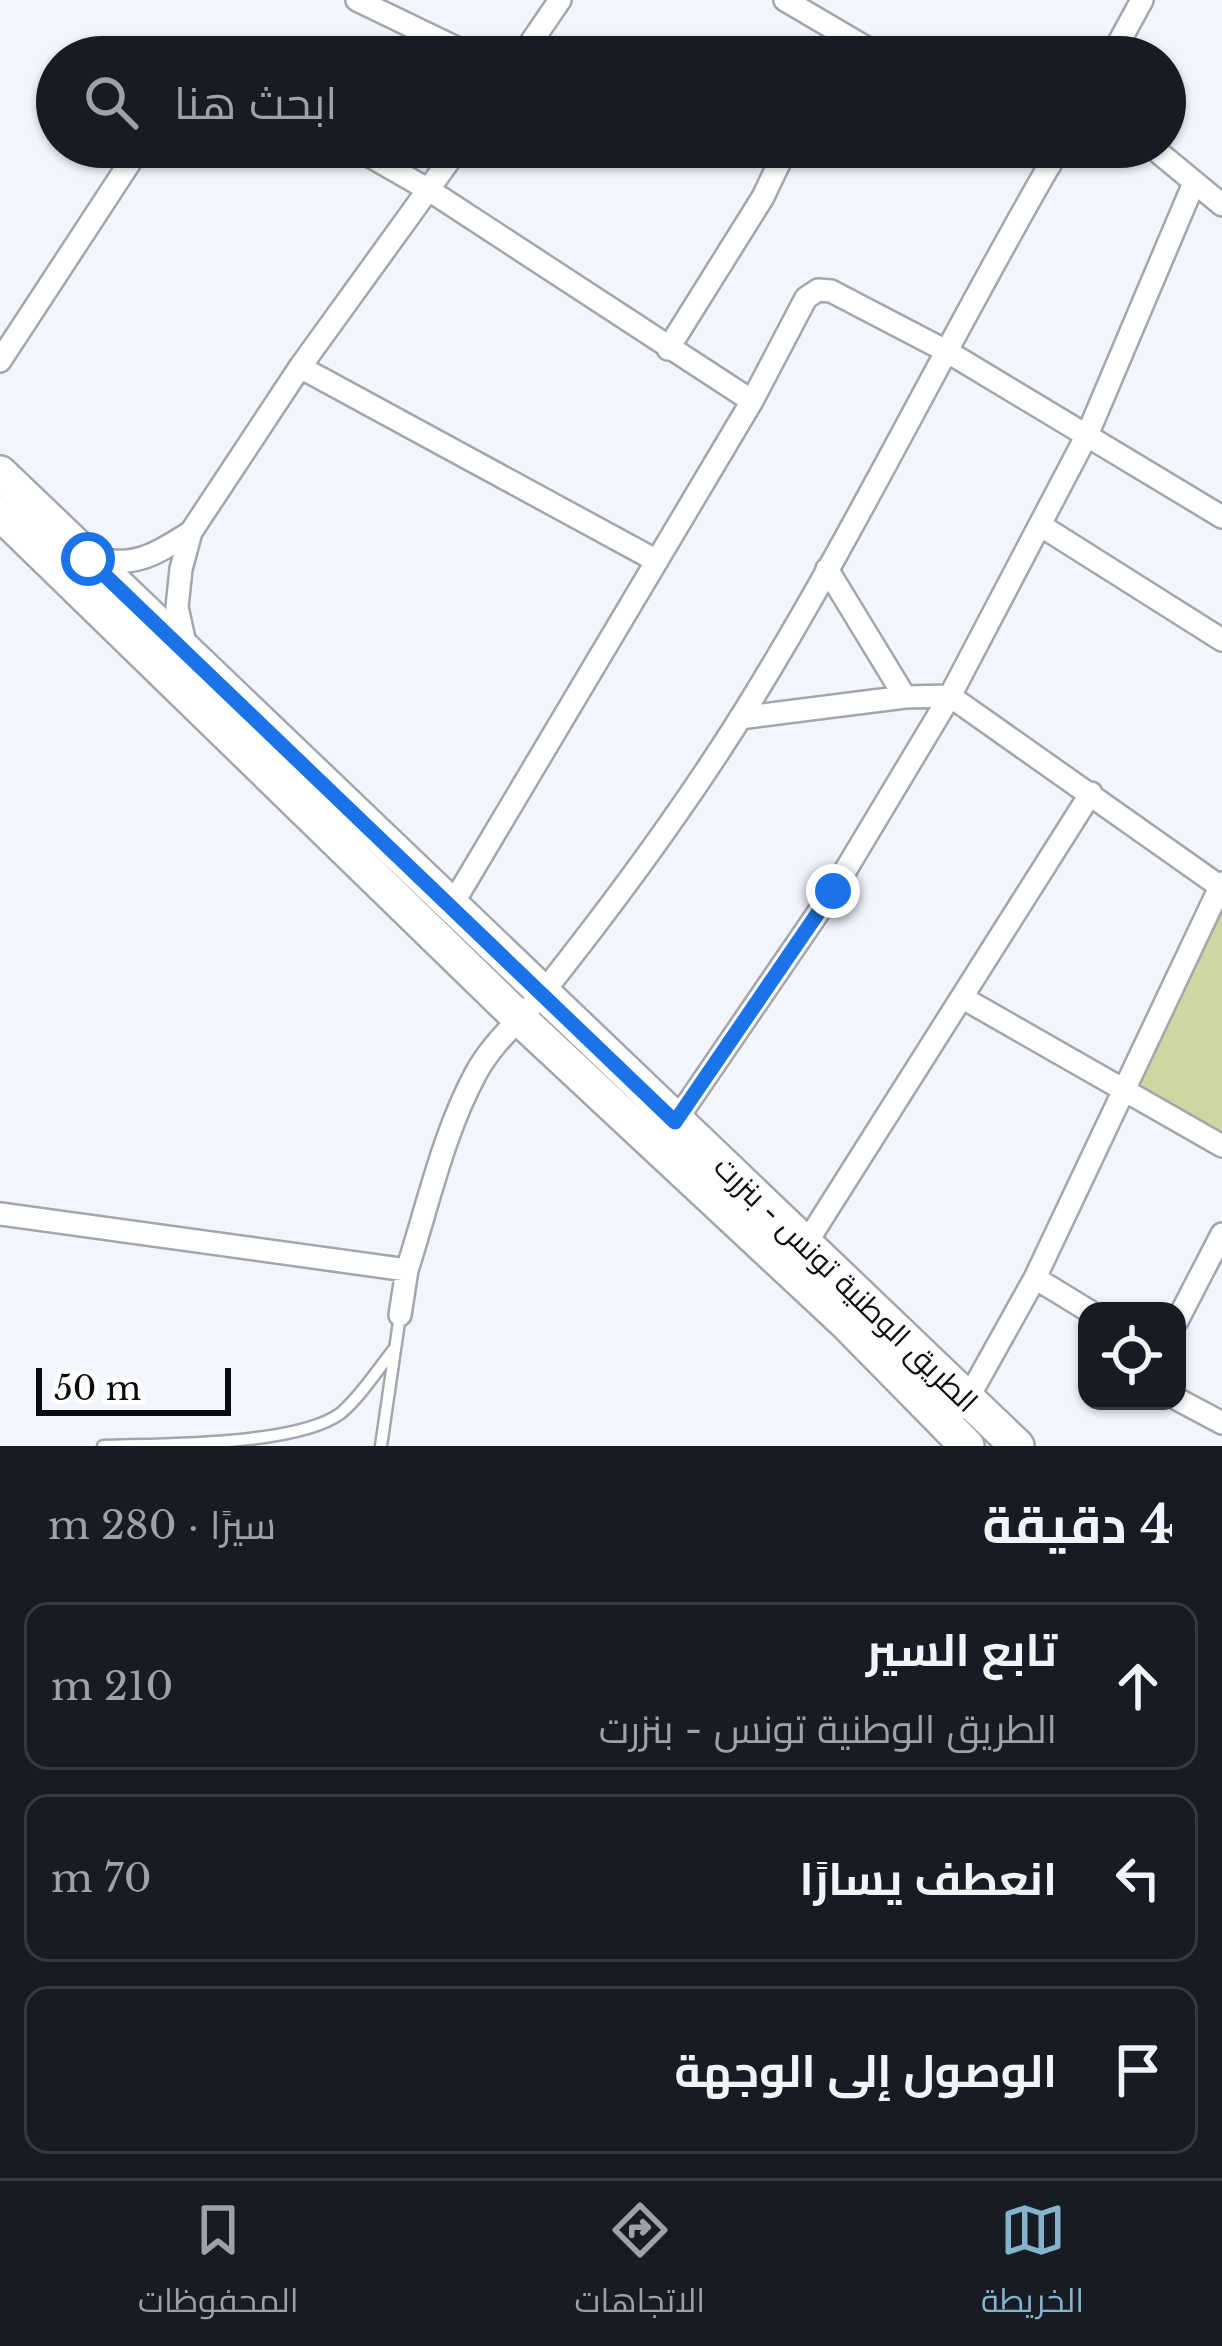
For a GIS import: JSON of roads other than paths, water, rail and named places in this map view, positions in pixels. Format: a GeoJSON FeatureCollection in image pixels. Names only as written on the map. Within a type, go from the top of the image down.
{"type":"FeatureCollection","features":[{"type":"Feature","properties":{"kind":"main road","name":"الطريق الوطنية تونس - بنزرت"},"geometry":{"type":"LineString","coordinates":[[0,473],[452,904],[531,1006],[675,1122],[1017,1446]]}},
{"type":"Feature","properties":{"kind":"main road","name":"الطريق الوطنية تونس - بنزرت"},"geometry":{"type":"LineString","coordinates":[[0,513],[531,1006],[967,1446]]}},
{"type":"Feature","properties":{"kind":"street"},"geometry":{"type":"LineString","coordinates":[[356,0],[431,36]]}},
{"type":"Feature","properties":{"kind":"street"},"geometry":{"type":"LineString","coordinates":[[542,36],[560,0]]}},
{"type":"Feature","properties":{"kind":"street"},"geometry":{"type":"LineString","coordinates":[[785,0],[846,36]]}},
{"type":"Feature","properties":{"kind":"street"},"geometry":{"type":"LineString","coordinates":[[1122,36],[1142,0]]}},
{"type":"Feature","properties":{"kind":"street"},"geometry":{"type":"LineString","coordinates":[[0,361],[127,168]]}},
{"type":"Feature","properties":{"kind":"street"},"geometry":{"type":"LineString","coordinates":[[391,168],[752,401]]}},
{"type":"Feature","properties":{"kind":"street"},"geometry":{"type":"LineString","coordinates":[[187,653],[177,608],[191,532],[300,367],[444,168]]}},
{"type":"Feature","properties":{"kind":"street"},"geometry":{"type":"LineString","coordinates":[[668,349],[742,233],[776,168]]}},
{"type":"Feature","properties":{"kind":"street"},"geometry":{"type":"LineString","coordinates":[[400,1315],[407,1270],[456,1115],[478,1070],[702,777],[740,718],[1048,168]]}},
{"type":"Feature","properties":{"kind":"street"},"geometry":{"type":"LineString","coordinates":[[1176,168],[1222,206]]}},
{"type":"Feature","properties":{"kind":"street"},"geometry":{"type":"LineString","coordinates":[[675,1122],[833,891],[950,697],[1088,434],[1194,183]]}},
{"type":"Feature","properties":{"kind":"street"},"geometry":{"type":"LineString","coordinates":[[452,904],[752,401],[806,298],[818,290],[831,291],[948,352],[1222,517]]}},
{"type":"Feature","properties":{"kind":"street"},"geometry":{"type":"LineString","coordinates":[[300,367],[657,561]]}},
{"type":"Feature","properties":{"kind":"street"},"geometry":{"type":"LineString","coordinates":[[1040,525],[1222,640]]}},
{"type":"Feature","properties":{"kind":"street"},"geometry":{"type":"LineString","coordinates":[[88,559],[123,564],[154,555],[191,532]]}},
{"type":"Feature","properties":{"kind":"street"},"geometry":{"type":"LineString","coordinates":[[827,569],[905,697]]}},
{"type":"Feature","properties":{"kind":"street"},"geometry":{"type":"LineString","coordinates":[[740,718],[905,697],[950,697],[1222,886],[1035,1278],[967,1400]]}},
{"type":"Feature","properties":{"kind":"street"},"geometry":{"type":"LineString","coordinates":[[805,1245],[1091,793]]}},
{"type":"Feature","properties":{"kind":"street"},"geometry":{"type":"LineString","coordinates":[[963,998],[1222,1146]]}},
{"type":"Feature","properties":{"kind":"street"},"geometry":{"type":"LineString","coordinates":[[0,1214],[407,1270]]}},
{"type":"Feature","properties":{"kind":"street"},"geometry":{"type":"LineString","coordinates":[[1186,1304],[1222,1234]]}},
{"type":"Feature","properties":{"kind":"street"},"geometry":{"type":"LineString","coordinates":[[1035,1278],[1078,1304]]}},
{"type":"Feature","properties":{"kind":"street"},"geometry":{"type":"LineString","coordinates":[[1186,1404],[1222,1423]]}},
{"type":"Feature","properties":{"kind":"lane"},"geometry":{"type":"LineString","coordinates":[[381,1446],[400,1315]]}},
{"type":"Feature","properties":{"kind":"lane"},"geometry":{"type":"LineString","coordinates":[[103,1446],[280,1436],[310,1430],[340,1413],[395,1348]]}},
{"type":"Feature","properties":{"kind":"lane"},"geometry":{"type":"LineString","coordinates":[[280,1436],[293,1446]]}}]}
